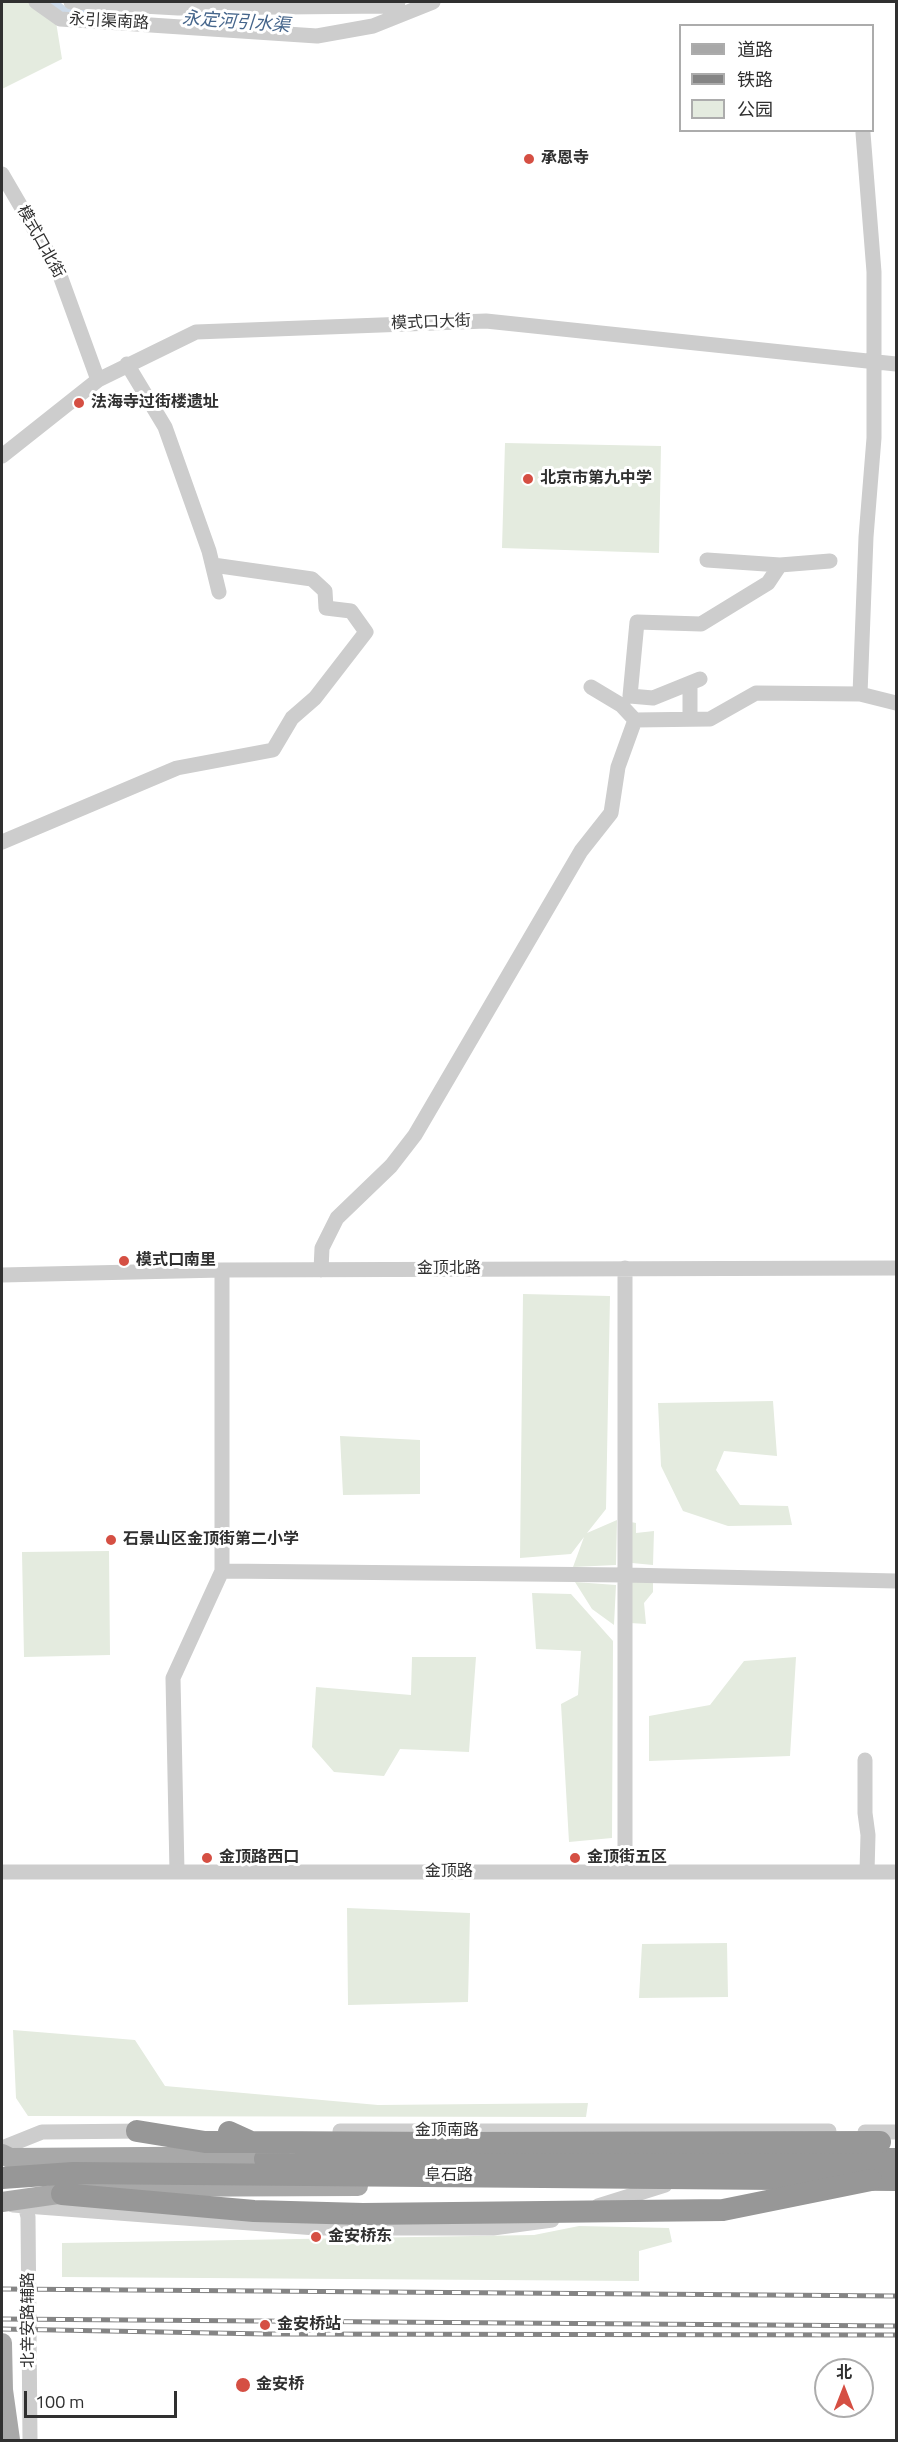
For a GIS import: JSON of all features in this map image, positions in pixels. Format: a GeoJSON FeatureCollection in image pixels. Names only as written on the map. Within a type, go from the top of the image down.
{"type":"FeatureCollection","features":[{"type":"Feature","properties":{"kind":"highway"},"geometry":{"type":"LineString","coordinates":[[229,2132],[251,2142]]}},
{"type":"Feature","properties":{"kind":"highway"},"geometry":{"type":"LineString","coordinates":[[140,2138],[205,2142],[897,2143]]}},
{"type":"Feature","properties":{"kind":"highway","name":"阜石路"},"geometry":{"type":"LineString","coordinates":[[2,2163],[74,2160],[897,2157]]}},
{"type":"Feature","properties":{"kind":"highway","name":"阜石路"},"geometry":{"type":"LineString","coordinates":[[2,2178],[85,2174],[897,2180]]}},
{"type":"Feature","properties":{"kind":"highway"},"geometry":{"type":"LineString","coordinates":[[62,2194],[254,2211],[363,2214],[723,2210],[871,2180]]}},
{"type":"Feature","properties":{"kind":"main road"},"geometry":{"type":"LineString","coordinates":[[2,2151],[140,2138],[233,2156]]}},
{"type":"Feature","properties":{"kind":"main road","name":"金顶南路"},"geometry":{"type":"LineString","coordinates":[[2,2151],[10,2158],[897,2157]]}},
{"type":"Feature","properties":{"kind":"main road"},"geometry":{"type":"LineString","coordinates":[[2,2203],[25,2203],[107,2187],[897,2186]]}},
{"type":"Feature","properties":{"kind":"main road"},"geometry":{"type":"LineString","coordinates":[[2,2343],[3,2390],[10,2440]]}},
{"type":"Feature","properties":{"kind":"street","name":"永引渠南路"},"geometry":{"type":"LineString","coordinates":[[36,2],[60,19],[317,36],[373,26],[433,2]]}},
{"type":"Feature","properties":{"kind":"street"},"geometry":{"type":"LineString","coordinates":[[70,2],[178,8],[388,6],[398,2]]}},
{"type":"Feature","properties":{"kind":"street"},"geometry":{"type":"LineString","coordinates":[[860,694],[866,537],[874,438],[874,272],[863,133]]}},
{"type":"Feature","properties":{"kind":"street","name":"模式口北街"},"geometry":{"type":"LineString","coordinates":[[2,174],[58,270],[98,380]]}},
{"type":"Feature","properties":{"kind":"street","name":"模式口大街"},"geometry":{"type":"LineString","coordinates":[[2,456],[98,380],[196,332],[486,321],[897,364]]}},
{"type":"Feature","properties":{"kind":"street"},"geometry":{"type":"LineString","coordinates":[[127,364],[165,427],[181,465],[213,565],[219,592]]}},
{"type":"Feature","properties":{"kind":"street"},"geometry":{"type":"LineString","coordinates":[[706,560],[780,565],[830,561]]}},
{"type":"Feature","properties":{"kind":"street"},"geometry":{"type":"LineString","coordinates":[[2,842],[177,768],[273,750],[292,718],[315,698],[366,632],[351,611],[326,608],[325,591],[312,579],[213,565]]}},
{"type":"Feature","properties":{"kind":"street"},"geometry":{"type":"LineString","coordinates":[[690,719],[695,681],[652,698],[630,696],[637,622],[701,624],[768,583],[780,565]]}},
{"type":"Feature","properties":{"kind":"street"},"geometry":{"type":"LineString","coordinates":[[591,687],[621,705],[634,720]]}},
{"type":"Feature","properties":{"kind":"street"},"geometry":{"type":"LineString","coordinates":[[634,720],[710,719],[756,693],[860,694],[897,703]]}},
{"type":"Feature","properties":{"kind":"street"},"geometry":{"type":"LineString","coordinates":[[321,1270],[322,1248],[337,1218],[391,1166],[415,1135],[580,851],[611,813],[618,767],[634,720]]}},
{"type":"Feature","properties":{"kind":"street"},"geometry":{"type":"LineString","coordinates":[[625,1268],[625,1872]]}},
{"type":"Feature","properties":{"kind":"street","name":"金顶北路"},"geometry":{"type":"LineString","coordinates":[[2,1275],[222,1270],[897,1268]]}},
{"type":"Feature","properties":{"kind":"street"},"geometry":{"type":"LineString","coordinates":[[177,1872],[173,1678],[222,1571],[222,1270]]}},
{"type":"Feature","properties":{"kind":"street"},"geometry":{"type":"LineString","coordinates":[[222,1571],[625,1575],[897,1581]]}},
{"type":"Feature","properties":{"kind":"street"},"geometry":{"type":"LineString","coordinates":[[865,1760],[867,1872]]}},
{"type":"Feature","properties":{"kind":"street","name":"金顶路"},"geometry":{"type":"LineString","coordinates":[[2,1872],[897,1872]]}},
{"type":"Feature","properties":{"kind":"street"},"geometry":{"type":"LineString","coordinates":[[654,2130],[690,2156]]}},
{"type":"Feature","properties":{"kind":"street","name":"金顶南路"},"geometry":{"type":"LineString","coordinates":[[140,2138],[229,2132],[654,2130],[897,2132]]}},
{"type":"Feature","properties":{"kind":"street"},"geometry":{"type":"LineString","coordinates":[[836,2156],[863,2132]]}},
{"type":"Feature","properties":{"kind":"street"},"geometry":{"type":"LineString","coordinates":[[25,2203],[316,2228],[493,2228],[550,2220],[665,2185]]}},
{"type":"Feature","properties":{"kind":"street","name":"北辛安路辅路"},"geometry":{"type":"LineString","coordinates":[[25,2203],[30,2440]]}},
{"type":"Feature","properties":{"kind":"green space"},"geometry":{"type":"Polygon","coordinates":[[[2,2],[30,2],[56,22],[62,59],[2,89],[2,2]]]}},
{"type":"Feature","properties":{"kind":"green space"},"geometry":{"type":"Polygon","coordinates":[[[505,443],[661,446],[659,553],[502,548],[505,443]]]}},
{"type":"Feature","properties":{"kind":"green space"},"geometry":{"type":"Polygon","coordinates":[[[523,1294],[610,1296],[606,1509],[587,1533],[617,1520],[616,1565],[573,1567],[584,1537],[571,1554],[520,1558],[523,1294]]]}},
{"type":"Feature","properties":{"kind":"green space"},"geometry":{"type":"Polygon","coordinates":[[[773,1401],[777,1456],[724,1451],[716,1470],[740,1505],[788,1506],[792,1525],[728,1526],[683,1511],[661,1466],[658,1403],[773,1401]]]}},
{"type":"Feature","properties":{"kind":"green space"},"geometry":{"type":"Polygon","coordinates":[[[340,1436],[420,1440],[420,1494],[343,1495],[340,1436]]]}},
{"type":"Feature","properties":{"kind":"green space"},"geometry":{"type":"Polygon","coordinates":[[[631,1522],[636,1523],[636,1533],[654,1531],[653,1565],[632,1563],[631,1522]]]}},
{"type":"Feature","properties":{"kind":"green space"},"geometry":{"type":"Polygon","coordinates":[[[109,1551],[110,1655],[24,1657],[22,1552],[109,1551]]]}},
{"type":"Feature","properties":{"kind":"green space"},"geometry":{"type":"Polygon","coordinates":[[[653,1578],[653,1592],[644,1603],[646,1624],[630,1623],[630,1582],[653,1578]]]}},
{"type":"Feature","properties":{"kind":"green space"},"geometry":{"type":"Polygon","coordinates":[[[575,1582],[616,1585],[614,1625],[592,1609],[575,1582]]]}},
{"type":"Feature","properties":{"kind":"green space"},"geometry":{"type":"Polygon","coordinates":[[[532,1593],[571,1594],[613,1641],[612,1838],[569,1842],[561,1704],[578,1695],[581,1651],[536,1649],[532,1593]]]}},
{"type":"Feature","properties":{"kind":"green space"},"geometry":{"type":"Polygon","coordinates":[[[412,1657],[476,1657],[469,1752],[400,1749],[384,1776],[334,1772],[312,1747],[316,1687],[411,1695],[412,1657]]]}},
{"type":"Feature","properties":{"kind":"green space"},"geometry":{"type":"Polygon","coordinates":[[[796,1657],[790,1756],[649,1761],[649,1716],[710,1705],[744,1661],[796,1657]]]}},
{"type":"Feature","properties":{"kind":"green space"},"geometry":{"type":"Polygon","coordinates":[[[347,1908],[470,1913],[468,2002],[348,2005],[347,1908]]]}},
{"type":"Feature","properties":{"kind":"green space"},"geometry":{"type":"Polygon","coordinates":[[[727,1943],[728,1997],[639,1998],[642,1944],[727,1943]]]}},
{"type":"Feature","properties":{"kind":"green space"},"geometry":{"type":"Polygon","coordinates":[[[13,2030],[135,2040],[165,2086],[378,2105],[588,2103],[586,2117],[28,2116],[16,2098],[13,2030]]]}},
{"type":"Feature","properties":{"kind":"green space"},"geometry":{"type":"Polygon","coordinates":[[[579,2226],[669,2228],[672,2242],[639,2251],[639,2281],[62,2277],[62,2243],[534,2235],[579,2226]]]}},
{"type":"Feature","properties":{"kind":"waterway","name":"永定河引水渠"},"geometry":{"type":"LineString","coordinates":[[52,2],[63,11],[129,16]]}},
{"type":"Feature","properties":{"kind":"railway"},"geometry":{"type":"LineString","coordinates":[[2,2289],[896,2296]]}},
{"type":"Feature","properties":{"kind":"railway"},"geometry":{"type":"LineString","coordinates":[[2,2319],[896,2326]]}},
{"type":"Feature","properties":{"kind":"railway"},"geometry":{"type":"LineString","coordinates":[[2,2329],[266,2334],[896,2335]]}},
{"type":"Feature","properties":{"kind":"place","name":"承恩寺"},"geometry":{"type":"Point","coordinates":[529,159]}},
{"type":"Feature","properties":{"kind":"place","name":"法海寺过街楼遗址"},"geometry":{"type":"Point","coordinates":[79,403]}},
{"type":"Feature","properties":{"kind":"place","name":"北京市第九中学"},"geometry":{"type":"Point","coordinates":[528,479]}},
{"type":"Feature","properties":{"kind":"place","name":"模式口南里"},"geometry":{"type":"Point","coordinates":[124,1261]}},
{"type":"Feature","properties":{"kind":"place","name":"石景山区金顶街第二小学"},"geometry":{"type":"Point","coordinates":[111,1540]}},
{"type":"Feature","properties":{"kind":"place","name":"金顶路西口"},"geometry":{"type":"Point","coordinates":[207,1858]}},
{"type":"Feature","properties":{"kind":"place","name":"金顶街五区"},"geometry":{"type":"Point","coordinates":[575,1858]}},
{"type":"Feature","properties":{"kind":"place","name":"金安桥东"},"geometry":{"type":"Point","coordinates":[316,2237]}},
{"type":"Feature","properties":{"kind":"place","name":"金安桥站"},"geometry":{"type":"Point","coordinates":[265,2325]}},
{"type":"Feature","properties":{"kind":"place","name":"金安桥"},"geometry":{"type":"Point","coordinates":[243,2385]}}]}
